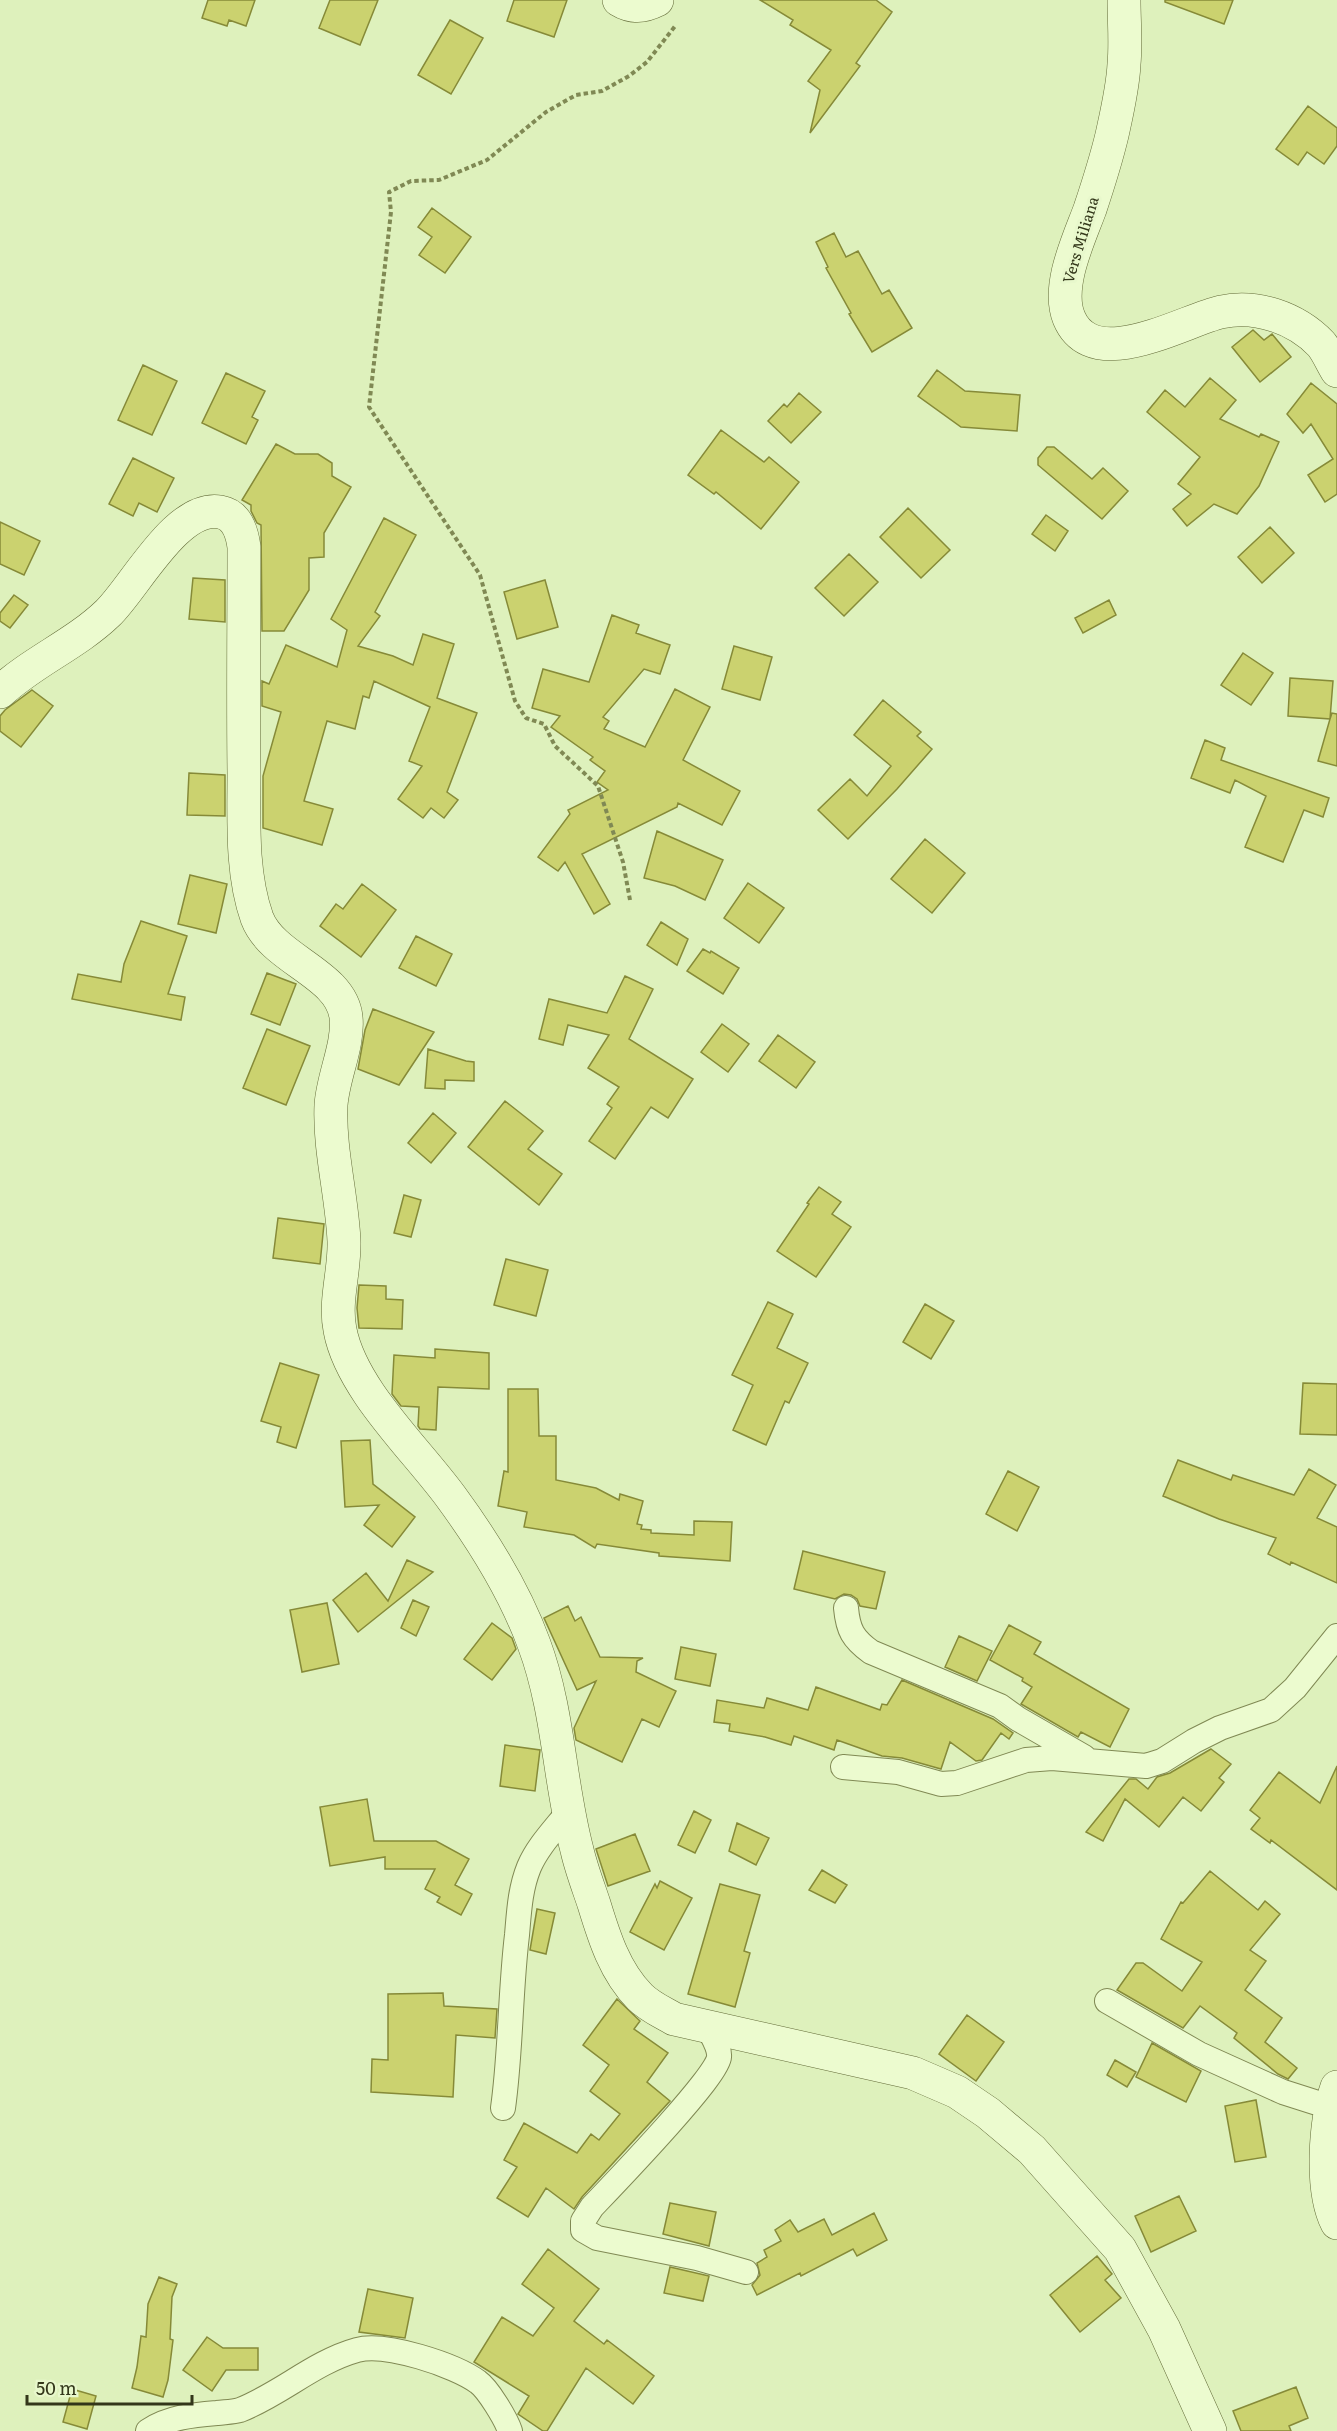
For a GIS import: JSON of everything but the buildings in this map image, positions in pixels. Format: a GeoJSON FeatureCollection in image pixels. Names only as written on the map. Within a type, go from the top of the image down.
{"type":"FeatureCollection","features":[{"type":"Feature","properties":{"kind":"main road"},"geometry":{"type":"LineString","coordinates":[[619,0],[635,6],[647,5],[667,13]]}},
{"type":"Feature","properties":{"kind":"main road","name":"Vers Miliana"},"geometry":{"type":"LineString","coordinates":[[1124,0],[1125,64],[1112,135],[1078,240],[1065,294],[1065,305],[1073,326],[1090,340],[1103,344],[1117,344],[1145,339],[1222,311],[1264,311],[1295,324],[1321,344],[1337,371]]}},
{"type":"Feature","properties":{"kind":"main road"},"geometry":{"type":"LineString","coordinates":[[0,692],[108,613],[163,543],[181,527],[200,514],[214,511],[225,513],[235,520],[242,531],[244,547],[244,805],[248,881],[256,914],[264,933],[284,952],[326,983],[340,999],[346,1015],[346,1034],[334,1081],[331,1110],[344,1245],[338,1300],[340,1330],[361,1380],[386,1417],[456,1504],[496,1565],[517,1605],[547,1681],[577,1850],[603,1935],[616,1964],[638,1995],[653,2008],[674,2019],[913,2073],[957,2092],[988,2113],[1032,2150],[1120,2249],[1164,2329],[1210,2431]]}},
{"type":"Feature","properties":{"kind":"main road"},"geometry":{"type":"LineString","coordinates":[[1333,2097],[1325,2156],[1332,2213],[1337,2223]]}},
{"type":"Feature","properties":{"kind":"street"},"geometry":{"type":"LineString","coordinates":[[846,1608],[848,1626],[855,1641],[871,1652],[1000,1706],[1018,1719],[1092,1761]]}},
{"type":"Feature","properties":{"kind":"street"},"geometry":{"type":"LineString","coordinates":[[843,1767],[898,1772],[940,1784],[957,1783],[1026,1760],[1052,1758],[1146,1767],[1162,1761],[1220,1728],[1271,1710],[1295,1688],[1337,1636]]}},
{"type":"Feature","properties":{"kind":"street"},"geometry":{"type":"LineString","coordinates":[[503,2109],[510,2062],[513,1970],[521,1889],[541,1846],[569,1811]]}},
{"type":"Feature","properties":{"kind":"street"},"geometry":{"type":"LineString","coordinates":[[1107,2001],[1199,2054],[1284,2092],[1333,2097]]}},
{"type":"Feature","properties":{"kind":"street"},"geometry":{"type":"LineString","coordinates":[[708,2027],[718,2048],[720,2059],[714,2070],[669,2124],[592,2207],[583,2221],[583,2230],[597,2238],[697,2258],[746,2272]]}},
{"type":"Feature","properties":{"kind":"street"},"geometry":{"type":"LineString","coordinates":[[148,2431],[162,2421],[237,2411],[318,2366],[358,2350],[378,2348],[412,2355],[455,2370],[480,2382],[507,2422],[510,2431]]}},
{"type":"Feature","properties":{"kind":"path"},"geometry":{"type":"LineString","coordinates":[[630,900],[623,862],[598,786],[555,746],[544,724],[526,718],[514,701],[480,575],[369,407],[390,212],[389,192],[411,181],[439,180],[487,160],[546,112],[576,95],[602,91],[629,76],[647,62],[667,13]]}}]}
